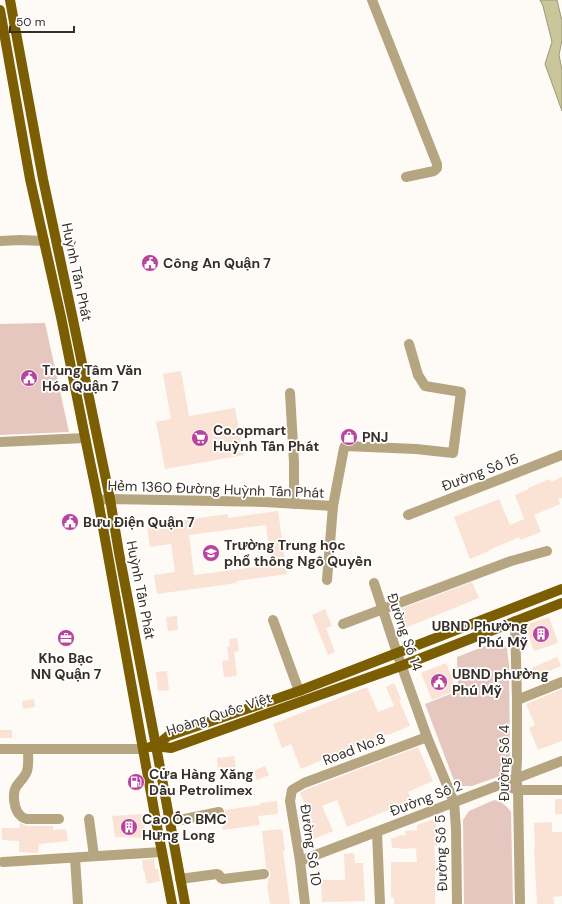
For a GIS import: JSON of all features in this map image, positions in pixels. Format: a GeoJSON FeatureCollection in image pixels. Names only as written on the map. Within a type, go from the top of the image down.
{"type":"FeatureCollection","features":[{"type":"Feature","properties":{"kind":"main road","name":"Huỳnh Tấn Phát"},"geometry":{"type":"LineString","coordinates":[[10,0],[43,179],[110,499],[185,904]]}},
{"type":"Feature","properties":{"kind":"main road","name":"Huỳnh Tấn Phát"},"geometry":{"type":"LineString","coordinates":[[0,10],[30,180],[61,317],[98,500],[172,904]]}},
{"type":"Feature","properties":{"kind":"main road","name":"Hoàng Quốc Việt"},"geometry":{"type":"LineString","coordinates":[[156,746],[168,736],[299,691],[562,589]]}},
{"type":"Feature","properties":{"kind":"main road","name":"Hoàng Quốc Việt"},"geometry":{"type":"LineString","coordinates":[[156,746],[171,748],[401,666],[562,603]]}},
{"type":"Feature","properties":{"kind":"main road"},"geometry":{"type":"LineString","coordinates":[[143,749],[156,746]]}},
{"type":"Feature","properties":{"kind":"street"},"geometry":{"type":"LineString","coordinates":[[372,0],[437,164],[434,171],[406,177]]}},
{"type":"Feature","properties":{"kind":"street"},"geometry":{"type":"LineString","coordinates":[[9,56],[21,55]]}},
{"type":"Feature","properties":{"kind":"street"},"geometry":{"type":"LineString","coordinates":[[0,241],[44,241]]}},
{"type":"Feature","properties":{"kind":"street"},"geometry":{"type":"LineString","coordinates":[[327,580],[333,506],[345,446],[453,452],[461,392],[425,386],[418,375],[409,344]]}},
{"type":"Feature","properties":{"kind":"street"},"geometry":{"type":"LineString","coordinates":[[290,393],[294,462],[294,504]]}},
{"type":"Feature","properties":{"kind":"street"},"geometry":{"type":"LineString","coordinates":[[0,442],[85,438]]}},
{"type":"Feature","properties":{"kind":"street","name":"Đường Số 15"},"geometry":{"type":"LineString","coordinates":[[408,515],[562,455]]}},
{"type":"Feature","properties":{"kind":"street","name":"Hẻm 1360 Đường Huỳnh Tấn Phát"},"geometry":{"type":"LineString","coordinates":[[98,500],[110,499],[333,506]]}},
{"type":"Feature","properties":{"kind":"street"},"geometry":{"type":"LineString","coordinates":[[343,624],[511,562],[547,551]]}},
{"type":"Feature","properties":{"kind":"street","name":"Đường Số 14"},"geometry":{"type":"LineString","coordinates":[[374,583],[401,666],[427,737],[454,802]]}},
{"type":"Feature","properties":{"kind":"street"},"geometry":{"type":"LineString","coordinates":[[273,620],[299,691]]}},
{"type":"Feature","properties":{"kind":"street","name":"Đường Số 4"},"geometry":{"type":"LineString","coordinates":[[515,621],[518,758],[516,778],[518,790],[520,904]]}},
{"type":"Feature","properties":{"kind":"street"},"geometry":{"type":"LineString","coordinates":[[517,700],[562,682]]}},
{"type":"Feature","properties":{"kind":"street","name":"Road No.8"},"geometry":{"type":"LineString","coordinates":[[292,790],[304,783],[427,737]]}},
{"type":"Feature","properties":{"kind":"street"},"geometry":{"type":"LineString","coordinates":[[0,749],[143,749]]}},
{"type":"Feature","properties":{"kind":"street"},"geometry":{"type":"LineString","coordinates":[[28,749],[27,774],[16,787],[14,794],[16,808],[19,814],[26,819],[59,819]]}},
{"type":"Feature","properties":{"kind":"street","name":"Đường Số 2"},"geometry":{"type":"LineString","coordinates":[[300,861],[562,760]]}},
{"type":"Feature","properties":{"kind":"street"},"geometry":{"type":"LineString","coordinates":[[500,784],[518,790],[562,790]]}},
{"type":"Feature","properties":{"kind":"street","name":"Đường Số 10"},"geometry":{"type":"LineString","coordinates":[[292,790],[290,801],[300,861],[305,904]]}},
{"type":"Feature","properties":{"kind":"street","name":"Đường Số 5"},"geometry":{"type":"LineString","coordinates":[[454,802],[456,829],[457,904]]}},
{"type":"Feature","properties":{"kind":"street"},"geometry":{"type":"LineString","coordinates":[[170,822],[219,812]]}},
{"type":"Feature","properties":{"kind":"street"},"geometry":{"type":"LineString","coordinates":[[89,819],[94,856]]}},
{"type":"Feature","properties":{"kind":"street"},"geometry":{"type":"LineString","coordinates":[[377,832],[380,904]]}},
{"type":"Feature","properties":{"kind":"street"},"geometry":{"type":"LineString","coordinates":[[3,862],[162,852]]}},
{"type":"Feature","properties":{"kind":"street"},"geometry":{"type":"LineString","coordinates":[[75,858],[78,904]]}},
{"type":"Feature","properties":{"kind":"street"},"geometry":{"type":"LineString","coordinates":[[180,879],[217,874],[219,874],[223,879],[264,874]]}},
{"type":"Feature","properties":{"kind":"shaded area"},"geometry":{"type":"Polygon","coordinates":[[[540,0],[557,0],[562,21],[562,40],[559,55],[562,70],[562,111],[545,64],[552,42],[543,6],[540,0]]]}},
{"type":"Feature","properties":{"kind":"shaded area","name":"Trung Tâm Văn Hóa Quận 7"},"geometry":{"type":"Polygon","coordinates":[[[45,323],[69,432],[0,435],[0,324],[45,323]]]}},
{"type":"Feature","properties":{"kind":"shaded area"},"geometry":{"type":"Polygon","coordinates":[[[498,641],[507,648],[509,665],[510,767],[503,775],[472,786],[456,786],[425,704],[458,691],[457,657],[498,641]]]}},
{"type":"Feature","properties":{"kind":"shaded area"},"geometry":{"type":"Polygon","coordinates":[[[494,800],[504,804],[511,812],[513,904],[464,904],[463,820],[469,811],[494,800]]]}},
{"type":"Feature","properties":{"kind":"building","name":"Co.opmart Huỳnh Tấn Phát"},"geometry":{"type":"Polygon","coordinates":[[[181,371],[189,416],[235,408],[244,455],[165,469],[156,422],[171,419],[163,374],[181,371]]]}},
{"type":"Feature","properties":{"kind":"building"},"geometry":{"type":"Polygon","coordinates":[[[562,477],[562,498],[558,499],[560,504],[534,515],[541,532],[520,540],[519,537],[470,559],[454,517],[499,499],[510,525],[524,519],[515,495],[550,479],[551,482],[562,477]]]}},
{"type":"Feature","properties":{"kind":"building"},"geometry":{"type":"Polygon","coordinates":[[[278,511],[287,574],[237,581],[237,583],[157,594],[154,575],[175,572],[171,544],[150,547],[147,525],[228,514],[228,518],[278,511]],[[266,525],[189,535],[194,575],[271,565],[266,525]]]}},
{"type":"Feature","properties":{"kind":"building"},"geometry":{"type":"Polygon","coordinates":[[[472,582],[479,598],[405,628],[398,610],[472,582]]]}},
{"type":"Feature","properties":{"kind":"building"},"geometry":{"type":"Polygon","coordinates":[[[325,609],[332,626],[326,628],[335,652],[328,655],[312,615],[325,609]]]}},
{"type":"Feature","properties":{"kind":"building"},"geometry":{"type":"Polygon","coordinates":[[[177,616],[178,630],[168,631],[166,617],[177,616]]]}},
{"type":"Feature","properties":{"kind":"building","name":"UBND Phường Phú Mỹ"},"geometry":{"type":"Polygon","coordinates":[[[549,617],[558,643],[534,651],[525,625],[549,617]]]}},
{"type":"Feature","properties":{"kind":"building"},"geometry":{"type":"Polygon","coordinates":[[[237,638],[239,651],[234,652],[237,676],[224,677],[222,661],[229,660],[227,647],[230,646],[229,639],[237,638]]]}},
{"type":"Feature","properties":{"kind":"building"},"geometry":{"type":"Polygon","coordinates":[[[557,657],[561,666],[536,677],[532,668],[557,657]]]}},
{"type":"Feature","properties":{"kind":"building","name":"UBND phường Phú Mỹ"},"geometry":{"type":"Polygon","coordinates":[[[446,663],[457,690],[432,700],[421,673],[446,663]]]}},
{"type":"Feature","properties":{"kind":"building"},"geometry":{"type":"Polygon","coordinates":[[[167,671],[169,690],[158,691],[156,672],[167,671]]]}},
{"type":"Feature","properties":{"kind":"building"},"geometry":{"type":"Polygon","coordinates":[[[394,683],[401,699],[399,700],[410,726],[373,739],[301,769],[291,744],[282,748],[273,724],[367,687],[378,712],[394,706],[386,687],[394,683]]]}},
{"type":"Feature","properties":{"kind":"building"},"geometry":{"type":"Polygon","coordinates":[[[562,689],[562,741],[538,750],[529,728],[535,725],[526,704],[562,689]]]}},
{"type":"Feature","properties":{"kind":"building"},"geometry":{"type":"Polygon","coordinates":[[[34,699],[35,707],[23,709],[22,701],[34,699]]]}},
{"type":"Feature","properties":{"kind":"building"},"geometry":{"type":"Polygon","coordinates":[[[0,730],[12,730],[12,738],[0,738],[0,730]]]}},
{"type":"Feature","properties":{"kind":"building"},"geometry":{"type":"Polygon","coordinates":[[[418,747],[433,781],[408,792],[412,800],[347,827],[337,800],[322,806],[333,831],[314,839],[305,817],[309,815],[300,793],[418,747]]]}},
{"type":"Feature","properties":{"kind":"building"},"geometry":{"type":"Polygon","coordinates":[[[234,756],[236,767],[218,770],[217,758],[234,756]]]}},
{"type":"Feature","properties":{"kind":"building"},"geometry":{"type":"Polygon","coordinates":[[[265,766],[269,775],[257,780],[253,771],[265,766]]]}},
{"type":"Feature","properties":{"kind":"building"},"geometry":{"type":"Polygon","coordinates":[[[555,799],[562,799],[562,814],[555,814],[555,799]]]}},
{"type":"Feature","properties":{"kind":"building"},"geometry":{"type":"Polygon","coordinates":[[[277,801],[278,814],[258,816],[260,825],[223,830],[221,818],[225,814],[225,810],[277,801]]]}},
{"type":"Feature","properties":{"kind":"building","name":"Cao Ốc BMC Hưng Long"},"geometry":{"type":"Polygon","coordinates":[[[142,814],[147,838],[115,837],[112,816],[142,814]]]}},
{"type":"Feature","properties":{"kind":"building"},"geometry":{"type":"Polygon","coordinates":[[[434,819],[436,825],[437,845],[434,846],[436,873],[435,904],[394,904],[394,898],[391,898],[391,862],[417,862],[416,848],[392,848],[391,838],[406,835],[405,831],[417,830],[417,825],[434,819]]]}},
{"type":"Feature","properties":{"kind":"building"},"geometry":{"type":"Polygon","coordinates":[[[552,822],[552,832],[562,832],[562,896],[553,897],[554,904],[537,904],[534,823],[552,822]]]}},
{"type":"Feature","properties":{"kind":"building"},"geometry":{"type":"Polygon","coordinates":[[[20,823],[27,826],[53,826],[53,830],[66,829],[68,841],[39,844],[38,853],[19,852],[19,841],[2,840],[2,828],[19,828],[20,823]]]}},
{"type":"Feature","properties":{"kind":"building"},"geometry":{"type":"Polygon","coordinates":[[[282,829],[285,851],[283,851],[290,904],[270,904],[267,885],[270,874],[269,870],[266,868],[262,831],[282,829]]]}},
{"type":"Feature","properties":{"kind":"building"},"geometry":{"type":"Polygon","coordinates":[[[354,853],[355,863],[363,863],[365,901],[322,902],[321,880],[345,880],[344,854],[354,853]]]}},
{"type":"Feature","properties":{"kind":"building"},"geometry":{"type":"Polygon","coordinates":[[[154,859],[155,869],[158,869],[160,881],[147,884],[142,860],[154,859]]]}},
{"type":"Feature","properties":{"kind":"place","name":"Công An Quận 7"},"geometry":{"type":"Point","coordinates":[150,263]}},
{"type":"Feature","properties":{"kind":"place","name":"Trung Tâm Văn Hóa Quận 7"},"geometry":{"type":"Point","coordinates":[29,378]}},
{"type":"Feature","properties":{"kind":"place","name":"PNJ"},"geometry":{"type":"Point","coordinates":[349,437]}},
{"type":"Feature","properties":{"kind":"place","name":"Co.opmart Huỳnh Tấn Phát"},"geometry":{"type":"Point","coordinates":[200,438]}},
{"type":"Feature","properties":{"kind":"place","name":"Bưu Điện Quận 7"},"geometry":{"type":"Point","coordinates":[70,522]}},
{"type":"Feature","properties":{"kind":"place","name":"Trường Trung học phổ thông Ngô Quyền"},"geometry":{"type":"Point","coordinates":[211,553]}},
{"type":"Feature","properties":{"kind":"place","name":"UBND Phường Phú Mỹ"},"geometry":{"type":"Point","coordinates":[541,634]}},
{"type":"Feature","properties":{"kind":"place","name":"Kho Bạc NN Quận 7"},"geometry":{"type":"Point","coordinates":[66,638]}},
{"type":"Feature","properties":{"kind":"place","name":"UBND phường Phú Mỹ"},"geometry":{"type":"Point","coordinates":[439,682]}},
{"type":"Feature","properties":{"kind":"place","name":"Cửa Hàng Xăng Dầu Petrolimex"},"geometry":{"type":"Point","coordinates":[136,782]}},
{"type":"Feature","properties":{"kind":"place","name":"Cao Ốc BMC Hưng Long"},"geometry":{"type":"Point","coordinates":[129,827]}}]}
